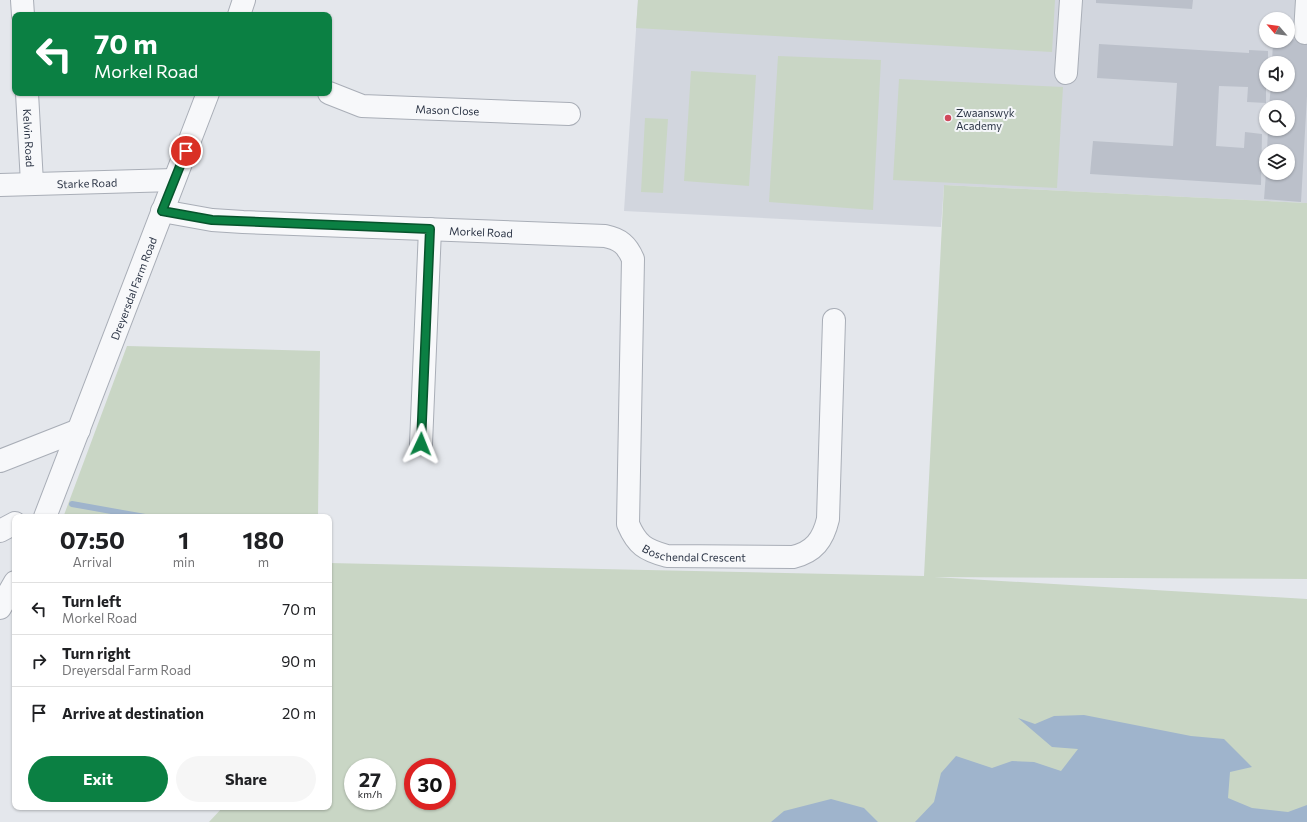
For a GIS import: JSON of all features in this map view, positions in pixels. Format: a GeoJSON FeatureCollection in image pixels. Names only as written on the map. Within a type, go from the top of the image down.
{"type":"FeatureCollection","features":[{"type":"Feature","properties":{"kind":"street"},"geometry":{"type":"LineString","coordinates":[[22,0],[23,12]]}},
{"type":"Feature","properties":{"kind":"street"},"geometry":{"type":"LineString","coordinates":[[239,12],[244,0]]}},
{"type":"Feature","properties":{"kind":"street"},"geometry":{"type":"LineString","coordinates":[[1066,73],[1071,0]]}},
{"type":"Feature","properties":{"kind":"street"},"geometry":{"type":"LineString","coordinates":[[1305,33],[1307,0]]}},
{"type":"Feature","properties":{"kind":"street","name":"Mason Close"},"geometry":{"type":"LineString","coordinates":[[332,94],[362,106],[570,114]]}},
{"type":"Feature","properties":{"kind":"street","name":"Kelvin Road"},"geometry":{"type":"LineString","coordinates":[[27,96],[32,183]]}},
{"type":"Feature","properties":{"kind":"street","name":"Dreyersdal Farm Road"},"geometry":{"type":"LineString","coordinates":[[41,514],[58,485],[207,96]]}},
{"type":"Feature","properties":{"kind":"street","name":"Starke Road"},"geometry":{"type":"LineString","coordinates":[[0,185],[174,180]]}},
{"type":"Feature","properties":{"kind":"street","name":"Morkel Road"},"geometry":{"type":"LineString","coordinates":[[162,211],[212,220],[605,236],[622,242],[629,249]]}},
{"type":"Feature","properties":{"kind":"street"},"geometry":{"type":"LineString","coordinates":[[421,444],[430,229]]}},
{"type":"Feature","properties":{"kind":"street","name":"Boschendal Crescent"},"geometry":{"type":"LineString","coordinates":[[629,249],[633,259],[627,512],[628,524],[633,536],[642,546],[652,552],[667,556],[793,558],[807,553],[819,542],[825,532],[828,519],[834,320]]}},
{"type":"Feature","properties":{"kind":"street"},"geometry":{"type":"LineString","coordinates":[[0,461],[79,430]]}},
{"type":"Feature","properties":{"kind":"street"},"geometry":{"type":"LineString","coordinates":[[0,531],[12,525]]}},
{"type":"Feature","properties":{"kind":"street"},"geometry":{"type":"LineString","coordinates":[[0,608],[12,587]]}},
{"type":"Feature","properties":{"kind":"street"},"geometry":{"type":"LineString","coordinates":[[0,613],[12,616]]}},
{"type":"Feature","properties":{"kind":"shaded area","name":"Zwaanswyk Academy"},"geometry":{"type":"Polygon","coordinates":[[[638,0],[1307,0],[1307,203],[944,185],[941,227],[624,211],[638,0]]]}},
{"type":"Feature","properties":{"kind":"green space"},"geometry":{"type":"Polygon","coordinates":[[[638,0],[1055,0],[1052,52],[636,28],[638,0]]]}},
{"type":"Feature","properties":{"kind":"green space"},"geometry":{"type":"Polygon","coordinates":[[[778,56],[881,60],[873,210],[769,202],[778,56]]]}},
{"type":"Feature","properties":{"kind":"green space"},"geometry":{"type":"Polygon","coordinates":[[[691,71],[756,75],[749,186],[684,181],[691,71]]]}},
{"type":"Feature","properties":{"kind":"green space"},"geometry":{"type":"Polygon","coordinates":[[[899,79],[1063,87],[1057,188],[893,180],[899,79]]]}},
{"type":"Feature","properties":{"kind":"green space"},"geometry":{"type":"Polygon","coordinates":[[[645,118],[668,119],[663,193],[641,192],[645,118]]]}},
{"type":"Feature","properties":{"kind":"green space"},"geometry":{"type":"Polygon","coordinates":[[[944,185],[1307,203],[1307,579],[934,577],[1307,599],[1307,822],[209,822],[220,810],[332,810],[332,563],[924,576],[944,185]]]}},
{"type":"Feature","properties":{"kind":"green space"},"geometry":{"type":"Polygon","coordinates":[[[127,346],[320,351],[318,514],[64,514],[127,346]]]}},
{"type":"Feature","properties":{"kind":"water"},"geometry":{"type":"Polygon","coordinates":[[[1084,715],[1191,736],[1224,739],[1252,767],[1230,772],[1228,798],[1252,808],[1288,812],[1307,805],[1307,822],[915,822],[934,802],[941,773],[956,756],[992,768],[1012,761],[1034,762],[1061,771],[1078,749],[1052,747],[1018,718],[1035,724],[1054,716],[1084,715]]]}},
{"type":"Feature","properties":{"kind":"water"},"geometry":{"type":"Polygon","coordinates":[[[831,799],[864,808],[878,822],[771,822],[784,811],[831,799]]]}},
{"type":"Feature","properties":{"kind":"building"},"geometry":{"type":"Polygon","coordinates":[[[1096,0],[1193,0],[1192,9],[1096,3],[1096,0]]]}},
{"type":"Feature","properties":{"kind":"building"},"geometry":{"type":"Polygon","coordinates":[[[1295,39],[1307,40],[1307,96],[1301,202],[1264,199],[1265,180],[1295,180],[1295,144],[1267,144],[1268,136],[1295,136],[1295,100],[1270,100],[1270,92],[1295,92],[1295,56],[1272,56],[1273,48],[1295,48],[1295,39]]]}},
{"type":"Feature","properties":{"kind":"building"},"geometry":{"type":"Polygon","coordinates":[[[1099,44],[1249,53],[1249,50],[1268,51],[1268,56],[1259,56],[1259,92],[1266,92],[1266,100],[1259,100],[1259,103],[1247,102],[1248,87],[1219,86],[1216,146],[1244,148],[1245,132],[1259,134],[1259,136],[1262,136],[1262,144],[1259,144],[1259,180],[1261,180],[1261,185],[1090,174],[1093,141],[1173,146],[1177,83],[1097,78],[1099,44]]]}},
{"type":"Feature","properties":{"kind":"waterway"},"geometry":{"type":"LineString","coordinates":[[72,504],[128,514]]}},
{"type":"Feature","properties":{"kind":"place","name":"Zwaanswyk Academy"},"geometry":{"type":"Point","coordinates":[948,118]}},
{"type":"Feature","properties":{"kind":"route"},"geometry":{"type":"LineString","coordinates":[[186,151],[162,211],[212,220],[430,229],[421,444]]}}]}
